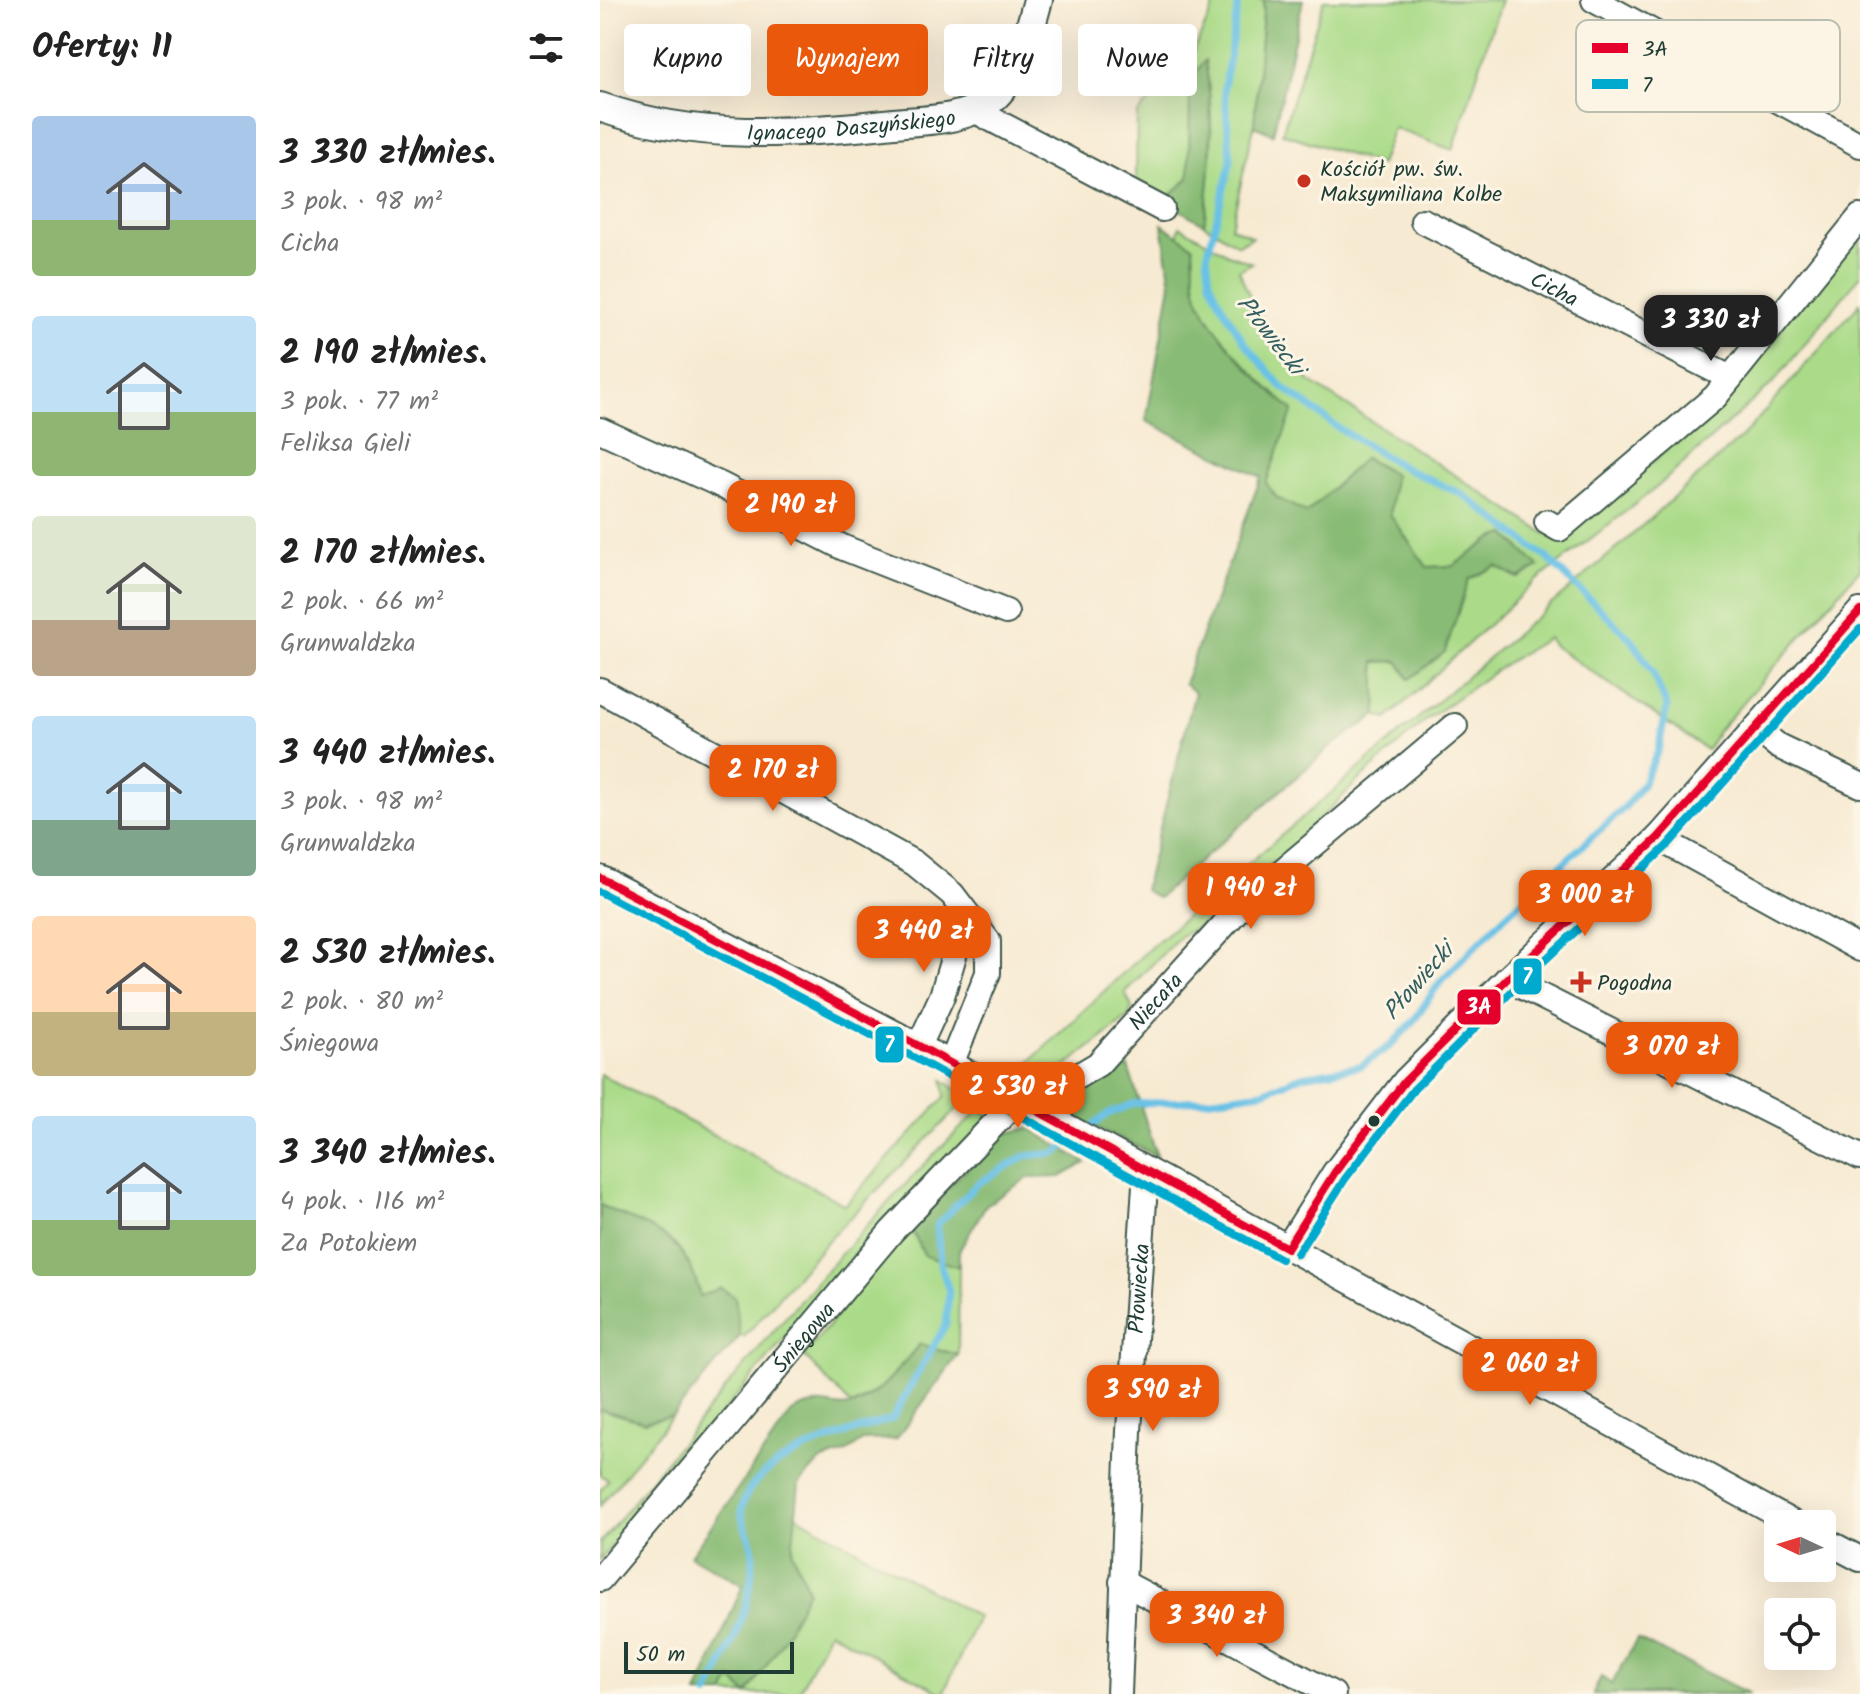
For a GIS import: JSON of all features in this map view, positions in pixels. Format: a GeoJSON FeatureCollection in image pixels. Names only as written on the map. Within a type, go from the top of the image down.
{"type":"FeatureCollection","features":[{"type":"Feature","properties":{"kind":"street","name":"Ignacego Daszyńskiego"},"geometry":{"type":"LineString","coordinates":[[600,107],[714,130],[796,134],[945,118],[974,110],[993,98],[1015,68],[1038,0]]}},
{"type":"Feature","properties":{"kind":"street"},"geometry":{"type":"LineString","coordinates":[[1594,0],[1631,20]]}},
{"type":"Feature","properties":{"kind":"street"},"geometry":{"type":"LineString","coordinates":[[974,110],[1162,209]]}},
{"type":"Feature","properties":{"kind":"street"},"geometry":{"type":"LineString","coordinates":[[1799,112],[1860,145]]}},
{"type":"Feature","properties":{"kind":"street"},"geometry":{"type":"LineString","coordinates":[[1547,522],[1559,529],[1715,397],[1860,217]]}},
{"type":"Feature","properties":{"kind":"street","name":"Cicha"},"geometry":{"type":"LineString","coordinates":[[1423,221],[1730,378]]}},
{"type":"Feature","properties":{"kind":"street"},"geometry":{"type":"LineString","coordinates":[[600,430],[721,485],[844,548],[1006,612]]}},
{"type":"Feature","properties":{"kind":"street"},"geometry":{"type":"LineString","coordinates":[[1287,1248],[1335,1172],[1405,1081],[1507,979],[1658,838],[1860,611]]}},
{"type":"Feature","properties":{"kind":"street"},"geometry":{"type":"LineString","coordinates":[[600,690],[914,863],[952,894],[988,941],[988,973],[951,1064]]}},
{"type":"Feature","properties":{"kind":"street","name":"Niecała"},"geometry":{"type":"LineString","coordinates":[[1030,1109],[1098,1064],[1242,905],[1455,726]]}},
{"type":"Feature","properties":{"kind":"street"},"geometry":{"type":"LineString","coordinates":[[1757,729],[1778,746],[1860,785]]}},
{"type":"Feature","properties":{"kind":"street"},"geometry":{"type":"LineString","coordinates":[[1658,838],[1860,949]]}},
{"type":"Feature","properties":{"kind":"street"},"geometry":{"type":"LineString","coordinates":[[600,878],[919,1046],[1769,1510]]}},
{"type":"Feature","properties":{"kind":"street"},"geometry":{"type":"LineString","coordinates":[[919,1046],[942,996],[966,915]]}},
{"type":"Feature","properties":{"kind":"street"},"geometry":{"type":"LineString","coordinates":[[1507,979],[1860,1157]]}},
{"type":"Feature","properties":{"kind":"street","name":"Śniegowa"},"geometry":{"type":"LineString","coordinates":[[600,1579],[872,1255],[1002,1116],[1030,1109]]}},
{"type":"Feature","properties":{"kind":"street","name":"Płowiecka"},"geometry":{"type":"LineString","coordinates":[[1119,1694],[1122,1582],[1146,1170]]}},
{"type":"Feature","properties":{"kind":"street"},"geometry":{"type":"LineString","coordinates":[[1836,1546],[1860,1559]]}},
{"type":"Feature","properties":{"kind":"street"},"geometry":{"type":"LineString","coordinates":[[1122,1582],[1333,1694]]}},
{"type":"Feature","properties":{"kind":"green space"},"geometry":{"type":"Polygon","coordinates":[[[1217,0],[1264,0],[1254,126],[1231,227],[1253,237],[1238,245],[1204,224],[1209,183],[1210,102],[1205,61],[1197,72],[1197,43],[1217,0]]]}},
{"type":"Feature","properties":{"kind":"green space"},"geometry":{"type":"Polygon","coordinates":[[[1264,0],[1303,0],[1273,134],[1254,126],[1264,0]]]}},
{"type":"Feature","properties":{"kind":"green space"},"geometry":{"type":"Polygon","coordinates":[[[1324,0],[1501,0],[1453,150],[1393,128],[1380,165],[1282,133],[1324,0]]]}},
{"type":"Feature","properties":{"kind":"green space"},"geometry":{"type":"Polygon","coordinates":[[[1205,60],[1211,142],[1204,224],[1164,201],[1189,178],[1190,96],[1197,96],[1197,71],[1205,60]]]}},
{"type":"Feature","properties":{"kind":"green space"},"geometry":{"type":"Polygon","coordinates":[[[1154,96],[1190,96],[1189,178],[1164,201],[1136,180],[1137,115],[1154,96]]]}},
{"type":"Feature","properties":{"kind":"green space"},"geometry":{"type":"Polygon","coordinates":[[[1162,224],[1193,246],[1198,296],[1225,342],[1293,410],[1266,483],[1277,498],[1307,513],[1364,458],[1394,474],[1390,515],[1427,567],[1453,566],[1493,538],[1506,534],[1539,567],[1518,578],[1496,566],[1469,579],[1445,652],[1410,679],[1398,661],[1375,662],[1377,715],[1333,745],[1158,898],[1144,890],[1195,692],[1184,684],[1261,477],[1146,421],[1171,284],[1162,224]]]}},
{"type":"Feature","properties":{"kind":"green space"},"geometry":{"type":"Polygon","coordinates":[[[1180,226],[1228,254],[1252,263],[1239,270],[1252,301],[1278,342],[1309,381],[1557,541],[1694,427],[1860,231],[1860,276],[1774,382],[1657,487],[1535,582],[1387,719],[1377,715],[1375,662],[1398,661],[1409,679],[1459,602],[1469,579],[1496,566],[1518,578],[1539,567],[1493,538],[1453,566],[1427,567],[1390,515],[1394,474],[1365,458],[1307,513],[1277,498],[1266,483],[1292,410],[1239,358],[1204,310],[1195,285],[1193,246],[1178,235],[1180,226]]]}},
{"type":"Feature","properties":{"kind":"green space"},"geometry":{"type":"Polygon","coordinates":[[[1860,303],[1860,569],[1718,731],[1707,750],[1554,646],[1548,638],[1505,664],[1426,720],[1358,781],[1242,895],[1207,923],[1180,936],[1125,992],[1132,1008],[1128,1017],[1060,1071],[1022,1091],[1009,1081],[1151,947],[1624,542],[1744,435],[1860,303]]]}},
{"type":"Feature","properties":{"kind":"green space"},"geometry":{"type":"Polygon","coordinates":[[[1122,1048],[1157,1156],[1046,1104],[1122,1048]]]}},
{"type":"Feature","properties":{"kind":"green space"},"geometry":{"type":"Polygon","coordinates":[[[600,1074],[845,1205],[945,1097],[943,1080],[968,1098],[830,1238],[744,1337],[740,1336],[735,1297],[700,1297],[694,1276],[677,1247],[651,1228],[600,1205],[600,1074]]]}},
{"type":"Feature","properties":{"kind":"green space"},"geometry":{"type":"Polygon","coordinates":[[[979,1105],[990,1117],[795,1326],[600,1560],[600,1543],[735,1377],[876,1216],[975,1114],[979,1105]]]}},
{"type":"Feature","properties":{"kind":"green space"},"geometry":{"type":"Polygon","coordinates":[[[1029,1128],[1086,1163],[1060,1177],[1028,1178],[986,1205],[959,1251],[959,1267],[925,1256],[909,1225],[1003,1134],[1029,1128]]]}},
{"type":"Feature","properties":{"kind":"green space"},"geometry":{"type":"Polygon","coordinates":[[[600,1205],[651,1229],[676,1246],[694,1275],[700,1296],[721,1288],[735,1297],[740,1336],[673,1415],[644,1422],[600,1409],[600,1205]]]}},
{"type":"Feature","properties":{"kind":"green space"},"geometry":{"type":"Polygon","coordinates":[[[909,1225],[925,1256],[959,1267],[958,1355],[920,1344],[882,1387],[852,1406],[804,1356],[909,1225]]]}},
{"type":"Feature","properties":{"kind":"green space"},"geometry":{"type":"Polygon","coordinates":[[[920,1344],[958,1355],[896,1439],[864,1440],[845,1453],[820,1461],[799,1484],[792,1552],[808,1590],[782,1642],[747,1694],[731,1679],[724,1694],[697,1694],[743,1585],[690,1556],[792,1412],[812,1404],[846,1407],[864,1400],[890,1379],[920,1344]]]}},
{"type":"Feature","properties":{"kind":"green space"},"geometry":{"type":"Polygon","coordinates":[[[600,1409],[644,1422],[673,1415],[600,1506],[600,1490],[608,1480],[600,1475],[600,1409]]]}},
{"type":"Feature","properties":{"kind":"green space"},"geometry":{"type":"Polygon","coordinates":[[[795,1515],[978,1617],[943,1694],[829,1631],[798,1694],[747,1694],[808,1590],[792,1552],[795,1515]]]}},
{"type":"Feature","properties":{"kind":"green space"},"geometry":{"type":"Polygon","coordinates":[[[1637,1639],[1750,1694],[1593,1694],[1601,1677],[1612,1684],[1637,1639]]]}},
{"type":"Feature","properties":{"kind":"green space"},"geometry":{"type":"Polygon","coordinates":[[[731,1679],[747,1694],[724,1694],[731,1679]]]}},
{"type":"Feature","properties":{"kind":"waterway","name":"Płowiecki"},"geometry":{"type":"LineString","coordinates":[[1086,1131],[1108,1114],[1133,1104],[1205,1100],[1263,1092],[1302,1076],[1361,1066],[1390,1046],[1412,1023],[1440,982],[1504,917],[1625,807],[1642,785],[1658,751],[1667,707],[1653,673],[1632,640],[1546,557],[1462,494],[1406,469],[1340,429],[1281,386],[1244,342],[1222,306],[1210,281],[1207,256],[1231,161],[1224,88],[1239,0]]}},
{"type":"Feature","properties":{"kind":"waterway","name":"Płowiecki"},"geometry":{"type":"LineString","coordinates":[[708,1694],[732,1644],[749,1591],[753,1554],[742,1507],[750,1489],[764,1473],[805,1449],[892,1419],[946,1324],[949,1291],[940,1263],[937,1225],[977,1184],[1025,1156],[1056,1153],[1076,1138]]}},
{"type":"Feature","properties":{"kind":"transit line","name":"3A"},"geometry":{"type":"LineString","coordinates":[[1287,1248],[1335,1172],[1405,1081],[1507,979],[1658,838],[1860,611]]}},
{"type":"Feature","properties":{"kind":"transit line","name":"7"},"geometry":{"type":"LineString","coordinates":[[1297,1254],[1345,1179],[1414,1089],[1515,988],[1667,846],[1860,629]]}},
{"type":"Feature","properties":{"kind":"transit line","name":"3A"},"geometry":{"type":"LineString","coordinates":[[600,878],[919,1046],[1287,1248]]}},
{"type":"Feature","properties":{"kind":"transit line","name":"7"},"geometry":{"type":"LineString","coordinates":[[600,892],[913,1057],[1281,1259]]}},
{"type":"Feature","properties":{"kind":"place","name":"Kościół pw. św. Maksymiliana Kolbe"},"geometry":{"type":"Point","coordinates":[1304,181]}},
{"type":"Feature","properties":{"kind":"place","name":"Pogodna"},"geometry":{"type":"Point","coordinates":[1581,982]}}]}
